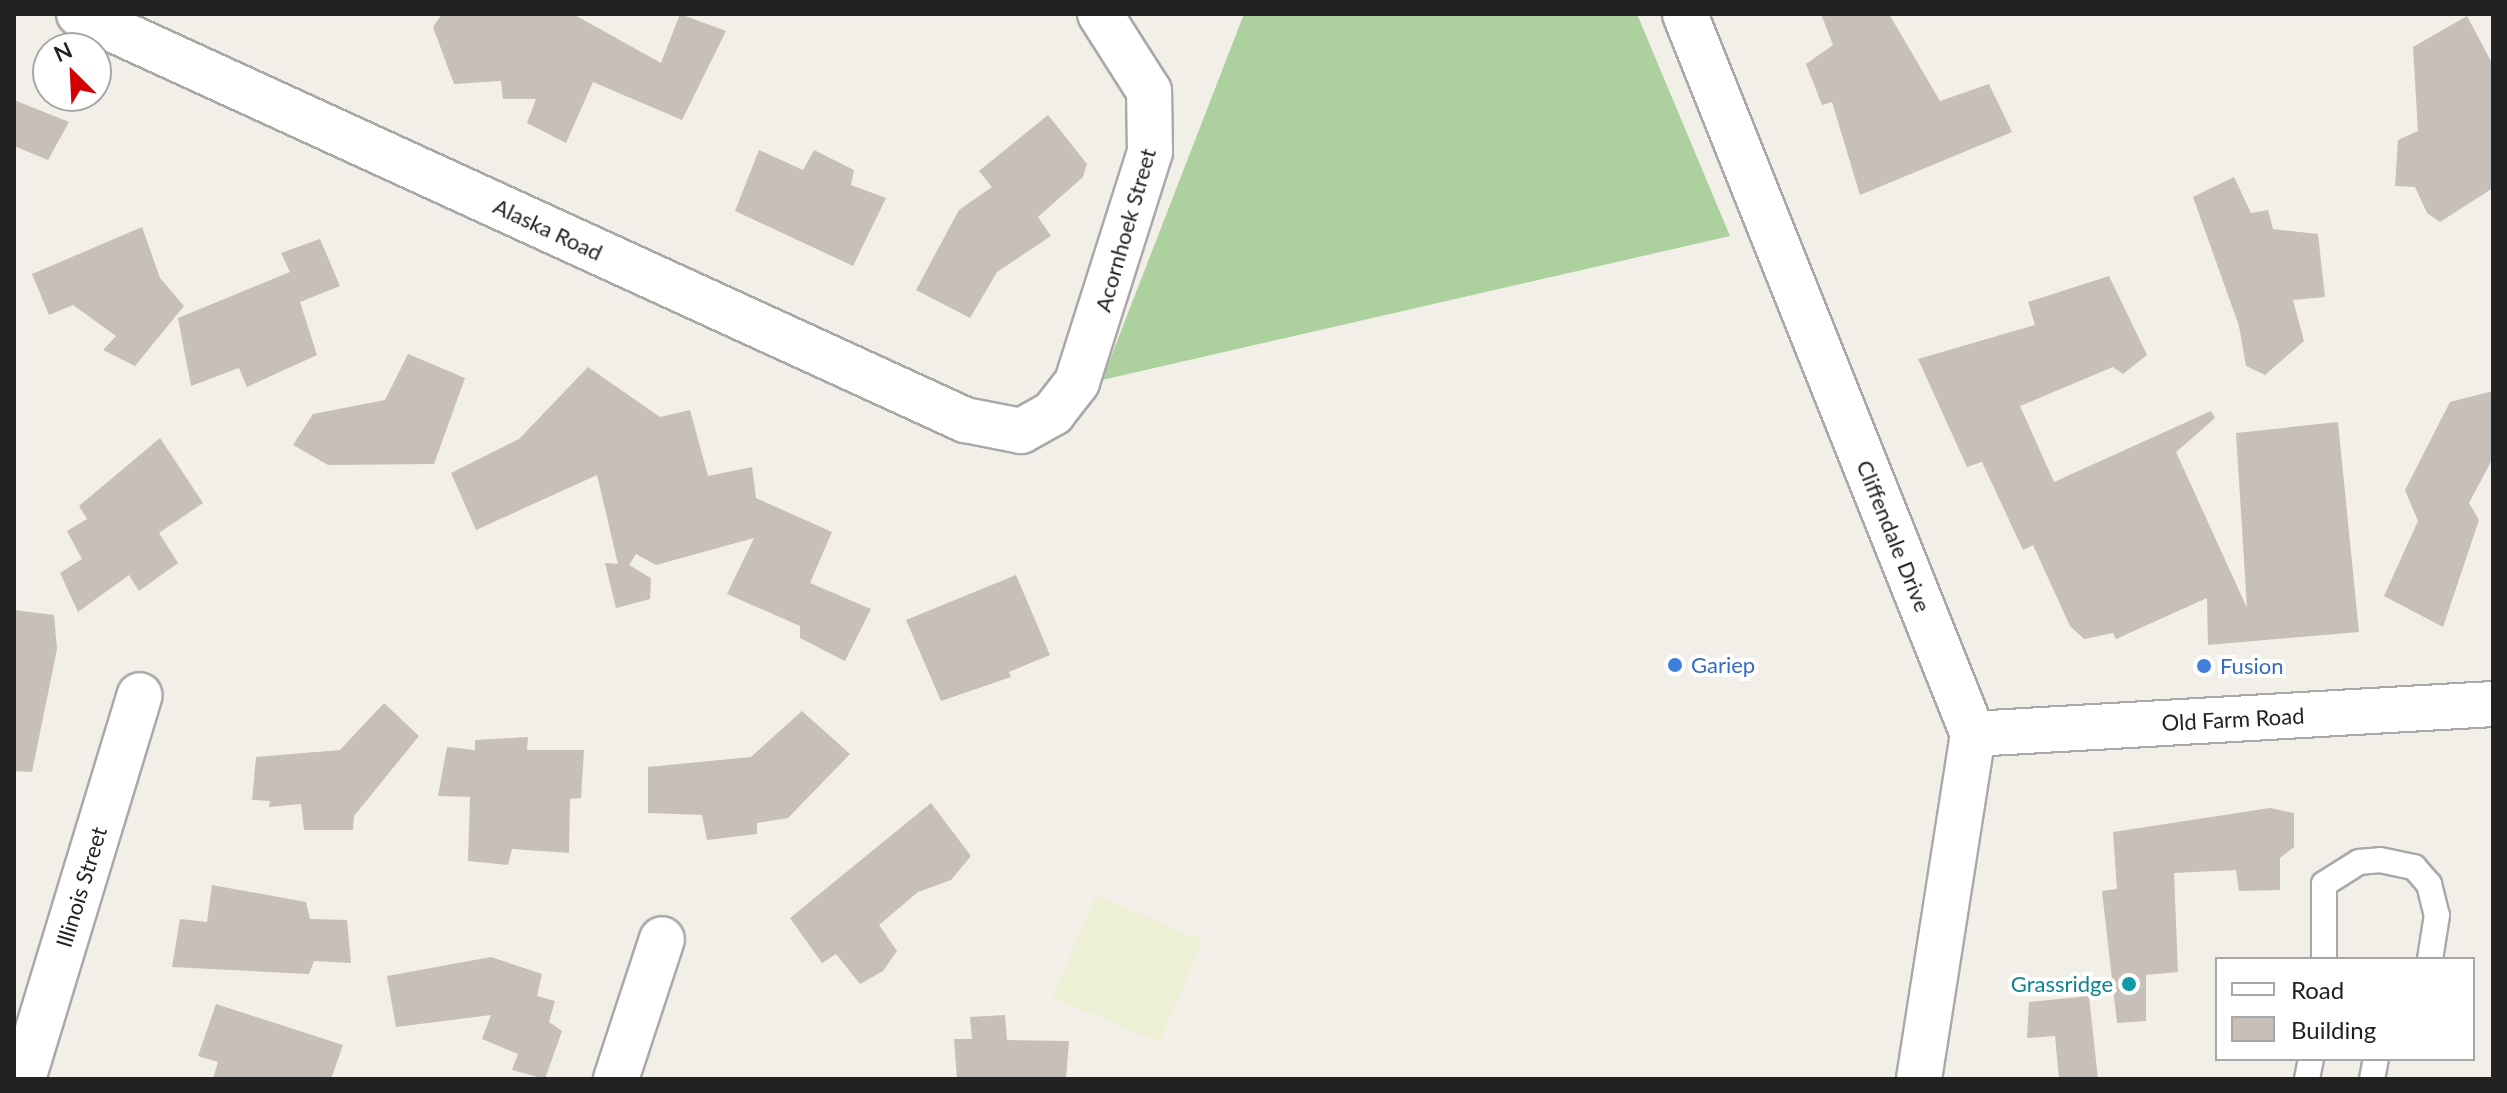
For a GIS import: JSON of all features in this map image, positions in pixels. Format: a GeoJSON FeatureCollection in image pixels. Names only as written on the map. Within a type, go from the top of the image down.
{"type":"FeatureCollection","features":[{"type":"Feature","properties":{"kind":"street","name":"Alaska Road"},"geometry":{"type":"LineString","coordinates":[[79,14],[965,420],[1021,431]]}},
{"type":"Feature","properties":{"kind":"street","name":"Acornhoek Street"},"geometry":{"type":"LineString","coordinates":[[1021,431],[1046,419],[1077,382],[1150,152],[1149,91],[1100,14]]}},
{"type":"Feature","properties":{"kind":"street","name":"Cliffendale Drive"},"geometry":{"type":"LineString","coordinates":[[1685,14],[1973,734]]}},
{"type":"Feature","properties":{"kind":"street","name":"Illinois Street"},"geometry":{"type":"LineString","coordinates":[[23,1079],[140,695]]}},
{"type":"Feature","properties":{"kind":"street","name":"Old Farm Road"},"geometry":{"type":"LineString","coordinates":[[1973,734],[2493,704]]}},
{"type":"Feature","properties":{"kind":"street"},"geometry":{"type":"LineString","coordinates":[[1919,1079],[1973,734]]}},
{"type":"Feature","properties":{"kind":"street"},"geometry":{"type":"LineString","coordinates":[[616,1079],[662,939]]}},
{"type":"Feature","properties":{"kind":"lane"},"geometry":{"type":"LineString","coordinates":[[2324,957],[2324,884],[2359,862],[2380,860],[2414,867],[2429,884],[2437,915],[2430,957]]}},
{"type":"Feature","properties":{"kind":"green space"},"geometry":{"type":"Polygon","coordinates":[[[1244,14],[1637,14],[1730,236],[1102,380],[1244,14]]]}},
{"type":"Feature","properties":{"kind":"green space"},"geometry":{"type":"Polygon","coordinates":[[[1096,895],[1203,940],[1159,1043],[1053,997],[1096,895]]]}},
{"type":"Feature","properties":{"kind":"building"},"geometry":{"type":"Polygon","coordinates":[[[442,14],[573,14],[661,63],[680,14],[726,31],[682,120],[593,82],[566,143],[527,123],[536,99],[503,99],[501,81],[454,84],[433,27],[442,14]]]}},
{"type":"Feature","properties":{"kind":"building"},"geometry":{"type":"Polygon","coordinates":[[[1821,14],[1889,14],[1940,101],[1989,84],[2012,132],[1860,195],[1832,102],[1822,105],[1806,64],[1833,45],[1821,14]]]}},
{"type":"Feature","properties":{"kind":"building"},"geometry":{"type":"Polygon","coordinates":[[[2467,16],[2493,65],[2493,188],[2440,222],[2427,213],[2415,187],[2395,186],[2398,140],[2418,131],[2413,47],[2467,16]]]}},
{"type":"Feature","properties":{"kind":"building"},"geometry":{"type":"Polygon","coordinates":[[[14,100],[32,107],[32,112],[44,112],[69,122],[48,160],[14,146],[14,100]]]}},
{"type":"Feature","properties":{"kind":"building"},"geometry":{"type":"Polygon","coordinates":[[[1048,115],[1087,164],[1083,177],[1038,217],[1051,236],[997,272],[970,318],[916,290],[959,210],[992,187],[979,171],[1048,115]]]}},
{"type":"Feature","properties":{"kind":"building"},"geometry":{"type":"Polygon","coordinates":[[[759,150],[803,170],[814,150],[854,170],[851,185],[886,198],[853,266],[735,211],[759,150]]]}},
{"type":"Feature","properties":{"kind":"building"},"geometry":{"type":"Polygon","coordinates":[[[2234,177],[2251,213],[2268,210],[2273,229],[2318,234],[2325,297],[2293,300],[2304,341],[2265,375],[2246,366],[2239,326],[2193,197],[2234,177]]]}},
{"type":"Feature","properties":{"kind":"building"},"geometry":{"type":"Polygon","coordinates":[[[142,227],[160,278],[184,306],[135,366],[103,350],[116,336],[73,305],[49,315],[32,274],[142,227]]]}},
{"type":"Feature","properties":{"kind":"building"},"geometry":{"type":"Polygon","coordinates":[[[320,239],[340,286],[300,302],[317,355],[247,387],[239,368],[191,386],[178,318],[290,272],[281,253],[320,239]]]}},
{"type":"Feature","properties":{"kind":"building"},"geometry":{"type":"Polygon","coordinates":[[[2109,276],[2147,355],[2123,374],[2113,367],[2020,406],[2054,482],[2211,411],[2215,418],[2176,452],[2247,608],[2236,433],[2338,422],[2359,632],[2208,645],[2207,598],[2116,639],[2113,633],[2084,639],[2070,626],[2033,545],[2023,550],[1982,462],[1967,467],[1918,359],[2035,325],[2028,302],[2109,276]]]}},
{"type":"Feature","properties":{"kind":"building"},"geometry":{"type":"Polygon","coordinates":[[[408,354],[465,378],[434,464],[328,465],[293,445],[313,414],[385,400],[408,354]]]}},
{"type":"Feature","properties":{"kind":"building"},"geometry":{"type":"Polygon","coordinates":[[[588,367],[660,417],[690,410],[708,476],[752,467],[756,498],[832,532],[810,583],[871,609],[845,661],[800,638],[800,626],[727,594],[754,538],[656,565],[636,554],[629,565],[651,578],[650,599],[616,608],[605,563],[618,564],[597,475],[476,530],[451,473],[519,439],[588,367]]]}},
{"type":"Feature","properties":{"kind":"building"},"geometry":{"type":"Polygon","coordinates":[[[2493,391],[2493,458],[2469,503],[2479,520],[2443,627],[2384,596],[2418,521],[2405,490],[2450,402],[2493,391]]]}},
{"type":"Feature","properties":{"kind":"building"},"geometry":{"type":"Polygon","coordinates":[[[160,438],[203,503],[159,533],[178,563],[139,591],[129,575],[78,612],[60,573],[82,559],[67,531],[87,519],[79,506],[160,438]]]}},
{"type":"Feature","properties":{"kind":"building"},"geometry":{"type":"Polygon","coordinates":[[[1016,575],[1050,655],[1009,672],[1011,677],[941,701],[906,620],[1016,575]]]}},
{"type":"Feature","properties":{"kind":"building"},"geometry":{"type":"Polygon","coordinates":[[[14,610],[54,615],[57,649],[32,772],[14,771],[14,610]]]}},
{"type":"Feature","properties":{"kind":"building"},"geometry":{"type":"Polygon","coordinates":[[[384,703],[419,736],[354,816],[353,830],[304,830],[301,804],[269,807],[270,801],[252,800],[256,757],[340,750],[384,703]]]}},
{"type":"Feature","properties":{"kind":"building"},"geometry":{"type":"Polygon","coordinates":[[[802,711],[850,754],[788,818],[757,823],[757,834],[707,840],[702,815],[648,813],[648,767],[751,757],[802,711]]]}},
{"type":"Feature","properties":{"kind":"building"},"geometry":{"type":"Polygon","coordinates":[[[528,737],[527,750],[584,750],[581,798],[570,799],[569,853],[512,849],[508,865],[468,861],[470,797],[438,796],[447,747],[475,750],[475,740],[528,737]]]}},
{"type":"Feature","properties":{"kind":"building"},"geometry":{"type":"Polygon","coordinates":[[[931,803],[971,856],[951,880],[918,892],[879,925],[897,951],[883,971],[860,984],[836,954],[822,963],[790,918],[931,803]]]}},
{"type":"Feature","properties":{"kind":"building"},"geometry":{"type":"Polygon","coordinates":[[[2270,808],[2294,813],[2294,847],[2280,858],[2280,890],[2239,891],[2236,870],[2174,873],[2178,972],[2146,975],[2146,1021],[2117,1023],[2102,891],[2117,889],[2113,832],[2270,808]]]}},
{"type":"Feature","properties":{"kind":"building"},"geometry":{"type":"Polygon","coordinates":[[[212,885],[306,902],[310,919],[347,920],[351,963],[314,961],[309,974],[172,967],[180,919],[207,922],[212,885]]]}},
{"type":"Feature","properties":{"kind":"building"},"geometry":{"type":"Polygon","coordinates":[[[491,957],[542,974],[537,996],[555,1001],[549,1022],[562,1031],[545,1079],[512,1070],[518,1054],[482,1039],[491,1015],[396,1027],[387,976],[491,957]]]}},
{"type":"Feature","properties":{"kind":"building"},"geometry":{"type":"Polygon","coordinates":[[[2089,996],[2098,1079],[2059,1079],[2055,1036],[2027,1038],[2029,1002],[2089,996]]]}},
{"type":"Feature","properties":{"kind":"building"},"geometry":{"type":"Polygon","coordinates":[[[216,1004],[343,1045],[331,1079],[213,1079],[218,1062],[198,1056],[216,1004]]]}},
{"type":"Feature","properties":{"kind":"building"},"geometry":{"type":"Polygon","coordinates":[[[1005,1015],[1007,1040],[1069,1041],[1066,1079],[957,1079],[954,1039],[972,1039],[970,1017],[1005,1015]]]}},
{"type":"Feature","properties":{"kind":"place","name":"Gariep"},"geometry":{"type":"Point","coordinates":[1675,665]}},
{"type":"Feature","properties":{"kind":"place","name":"Fusion"},"geometry":{"type":"Point","coordinates":[2204,666]}},
{"type":"Feature","properties":{"kind":"place","name":"Grassridge"},"geometry":{"type":"Point","coordinates":[2129,984]}}]}
